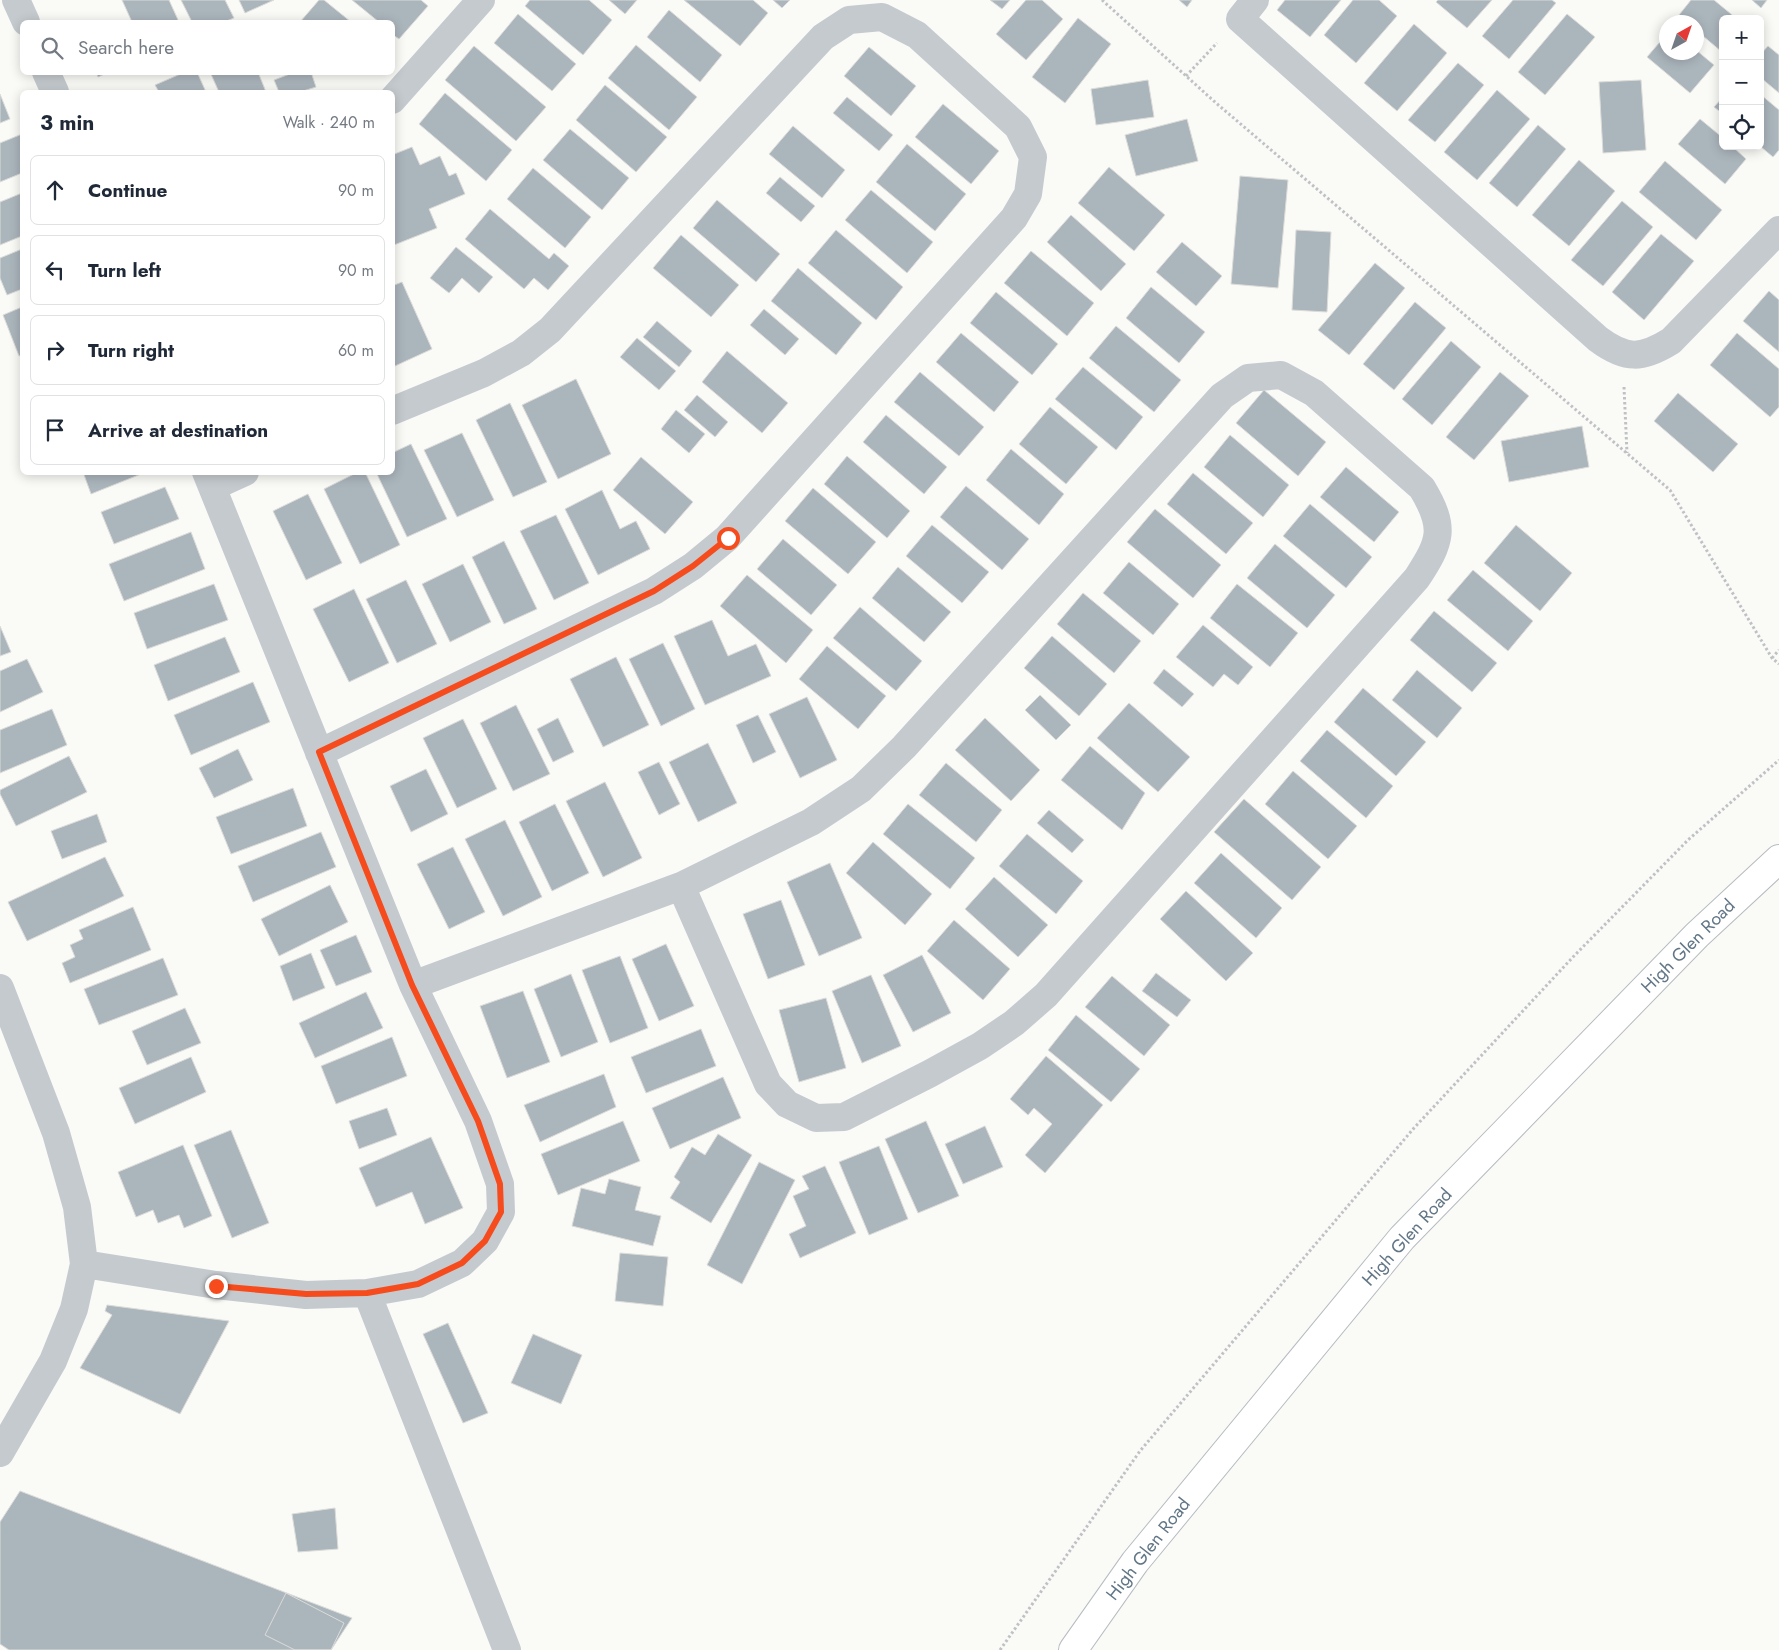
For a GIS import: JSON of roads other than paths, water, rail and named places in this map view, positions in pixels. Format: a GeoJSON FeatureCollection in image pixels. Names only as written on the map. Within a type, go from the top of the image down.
{"type":"FeatureCollection","features":[{"type":"Feature","properties":{"kind":"main road","name":"High Glen Road"},"geometry":{"type":"LineString","coordinates":[[1073,1650],[1135,1562],[1402,1238],[1697,935],[1779,859]]}},
{"type":"Feature","properties":{"kind":"street"},"geometry":{"type":"LineString","coordinates":[[16,0],[25,20]]}},
{"type":"Feature","properties":{"kind":"street"},"geometry":{"type":"LineString","coordinates":[[395,97],[481,0]]}},
{"type":"Feature","properties":{"kind":"street"},"geometry":{"type":"LineString","coordinates":[[1248,9],[1598,339],[1622,354],[1638,355],[1655,351],[1671,341],[1779,230]]}},
{"type":"Feature","properties":{"kind":"street"},"geometry":{"type":"LineString","coordinates":[[319,752],[654,591],[693,566],[721,544],[1014,218],[1028,194],[1034,157],[1018,127],[917,36],[882,17],[849,20],[823,37],[550,330],[521,354],[395,410]]}},
{"type":"Feature","properties":{"kind":"street"},"geometry":{"type":"LineString","coordinates":[[47,75],[54,90]]}},
{"type":"Feature","properties":{"kind":"street"},"geometry":{"type":"LineString","coordinates":[[412,985],[680,886],[812,822],[861,789],[904,747],[1222,396],[1248,378],[1281,375],[1314,393],[1422,488],[1435,509],[1439,533],[1432,554],[1417,578],[1046,995],[1014,1023],[980,1046],[844,1117],[816,1118],[787,1104],[768,1084],[680,886]]}},
{"type":"Feature","properties":{"kind":"street"},"geometry":{"type":"LineString","coordinates":[[84,1264],[216,1286],[306,1294],[367,1293],[418,1284],[462,1263],[485,1241],[501,1212],[500,1184],[478,1121],[412,985],[209,480],[232,475]]}},
{"type":"Feature","properties":{"kind":"street"},"geometry":{"type":"LineString","coordinates":[[0,988],[56,1133],[77,1207],[84,1264],[74,1309],[53,1361],[0,1453]]}},
{"type":"Feature","properties":{"kind":"street"},"geometry":{"type":"LineString","coordinates":[[367,1293],[507,1650]]}}]}
